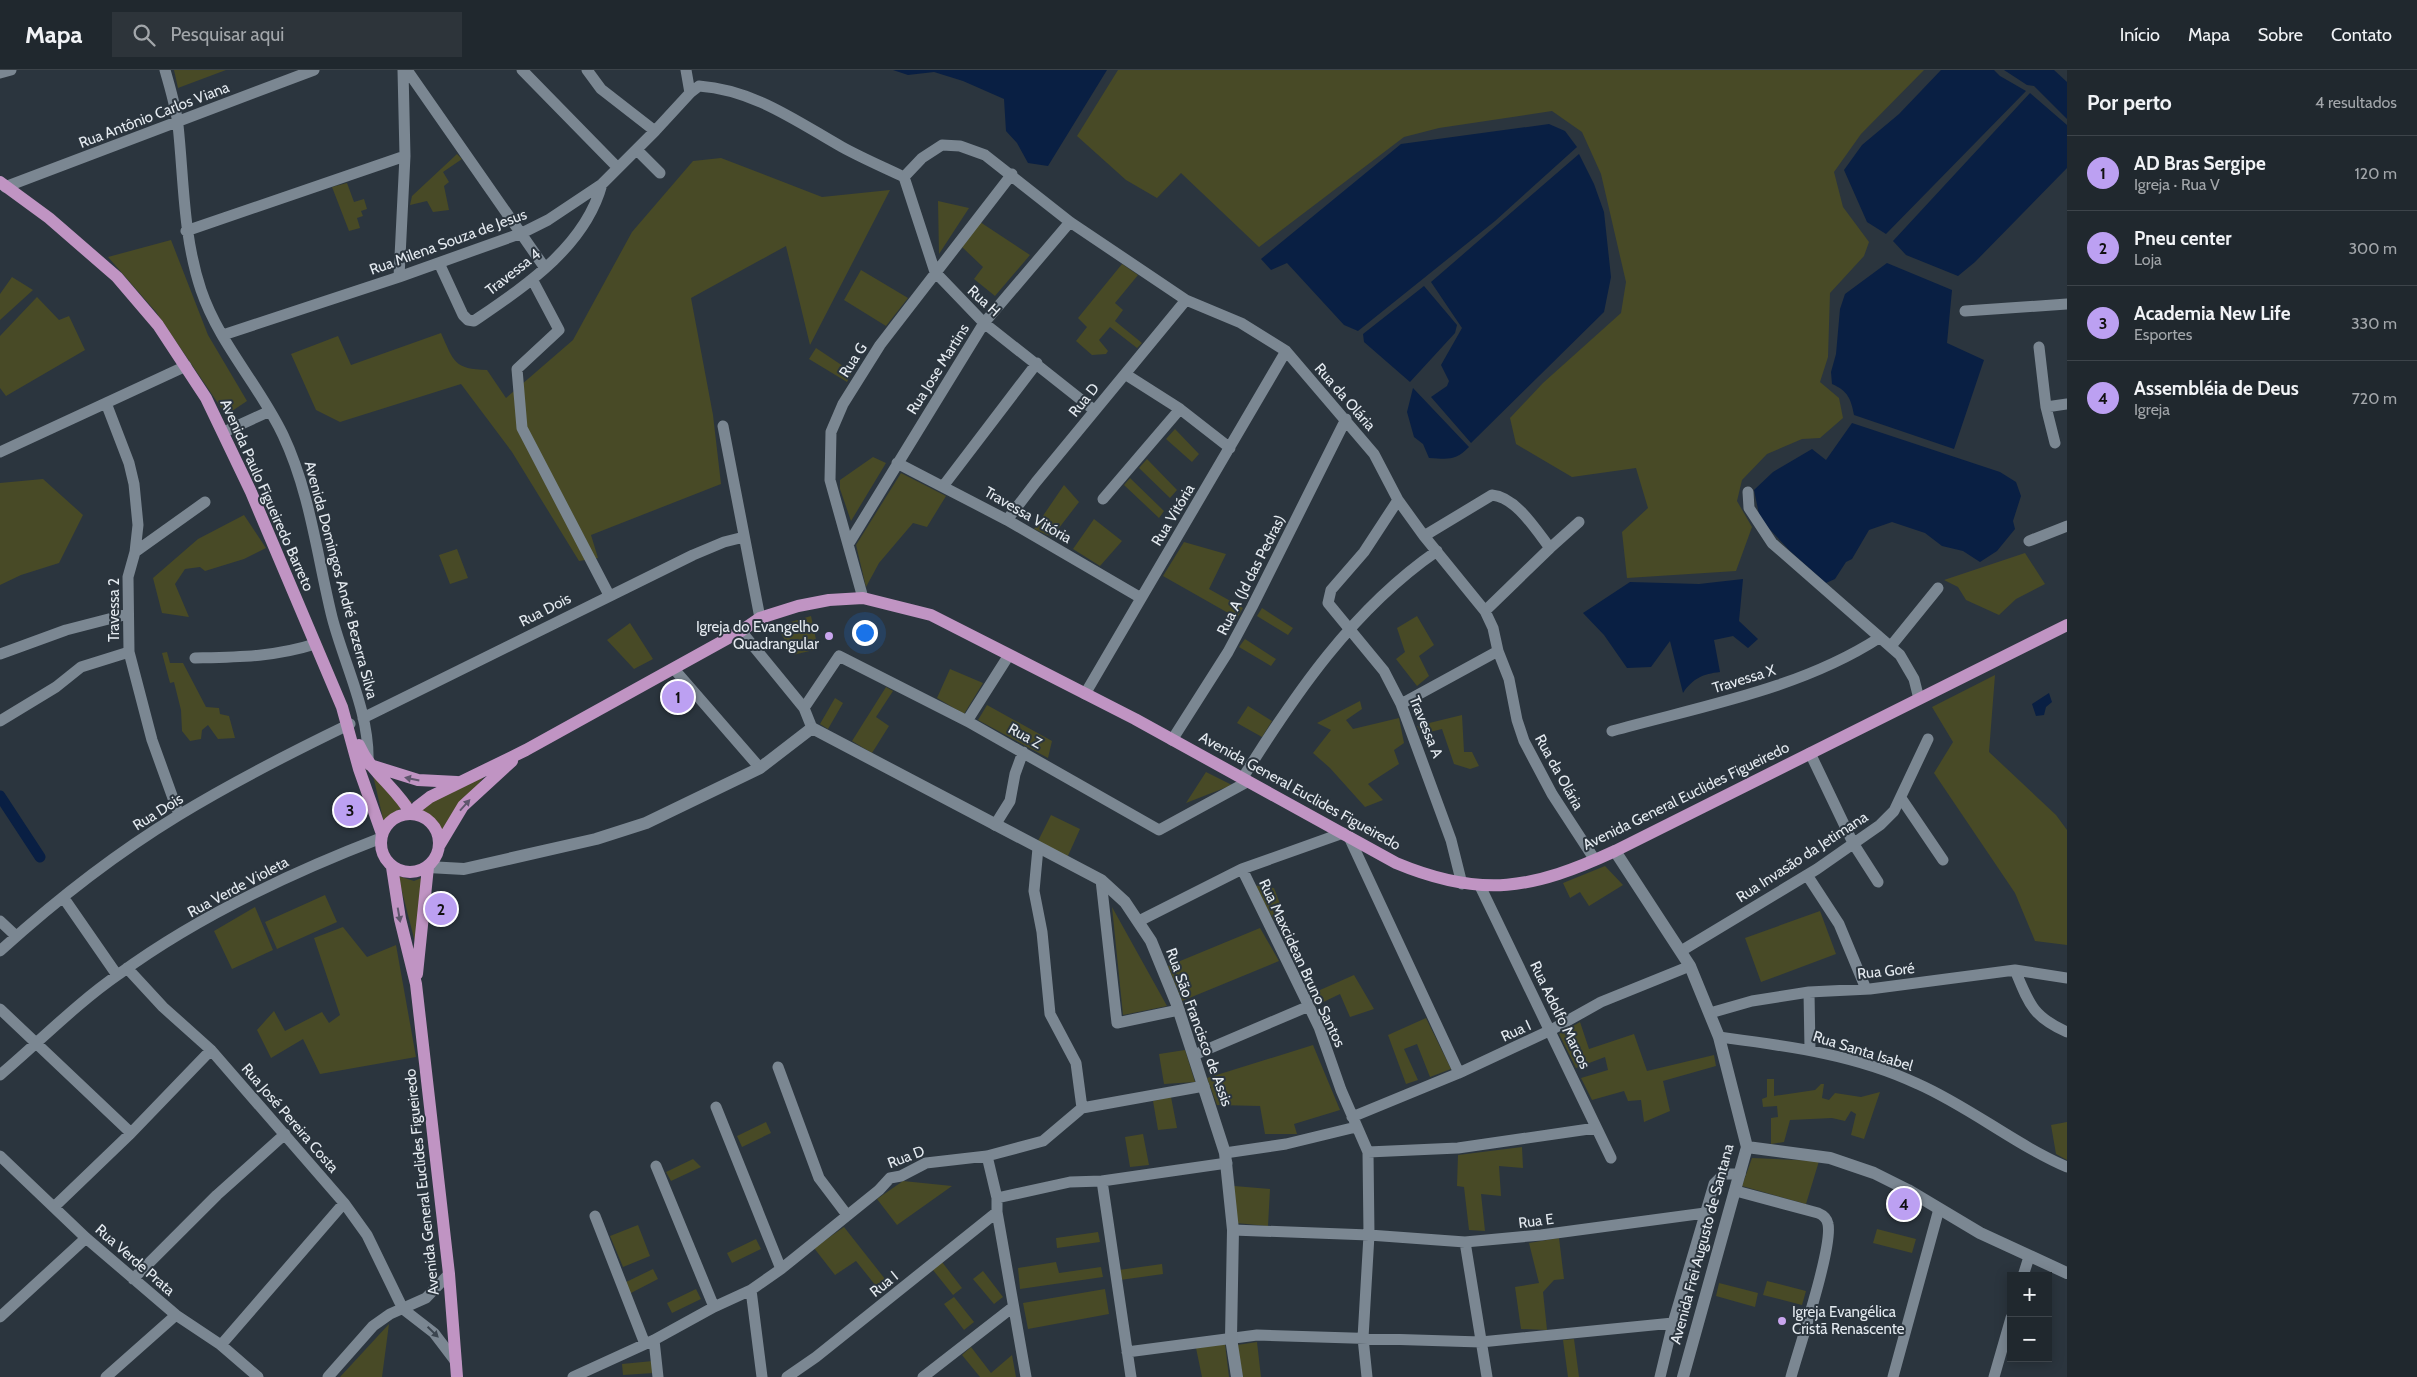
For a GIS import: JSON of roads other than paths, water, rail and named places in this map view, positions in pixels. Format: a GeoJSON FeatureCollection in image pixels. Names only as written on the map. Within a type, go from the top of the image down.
{"type":"FeatureCollection","features":[{"type":"Feature","properties":{"kind":"main road","name":"Avenida Paulo Figueiredo Barreto"},"geometry":{"type":"LineString","coordinates":[[2,184],[49,218],[117,277],[158,325],[186,366],[224,432],[348,722],[368,764],[404,801],[413,814]]}},
{"type":"Feature","properties":{"kind":"main road","name":"Avenida General Euclides Figueiredo"},"geometry":{"type":"LineString","coordinates":[[413,814],[422,803],[457,782],[526,750],[741,631],[760,618],[815,603],[863,598],[931,616],[1172,740],[1412,870],[1462,884],[1480,886],[1508,885],[1538,880],[1569,871],[1615,851],[2067,625]]}},
{"type":"Feature","properties":{"kind":"main road","name":"Avenida Paulo Figueiredo Barreto"},"geometry":{"type":"LineString","coordinates":[[348,722],[382,836]]}},
{"type":"Feature","properties":{"kind":"main road","name":"Avenida General Euclides Figueiredo"},"geometry":{"type":"LineString","coordinates":[[439,846],[463,806],[488,781],[526,750]]}},
{"type":"Feature","properties":{"kind":"main road"},"geometry":{"type":"LineString","coordinates":[[368,764],[418,780],[457,782]]}},
{"type":"Feature","properties":{"kind":"main road"},"geometry":{"type":"LineString","coordinates":[[413,814],[423,817],[436,829],[439,846],[435,858],[428,867],[410,873],[392,866],[382,854],[382,836],[390,822],[403,815],[413,814]]}},
{"type":"Feature","properties":{"kind":"main road","name":"Avenida General Euclides Figueiredo"},"geometry":{"type":"LineString","coordinates":[[392,866],[400,919],[416,984],[449,1274],[457,1377]]}},
{"type":"Feature","properties":{"kind":"main road","name":"Avenida General Euclides Figueiredo"},"geometry":{"type":"LineString","coordinates":[[416,984],[428,867]]}},
{"type":"Feature","properties":{"kind":"street"},"geometry":{"type":"LineString","coordinates":[[0,74],[11,70]]}},
{"type":"Feature","properties":{"kind":"street","name":"Avenida Domingos André Bezerra Silva"},"geometry":{"type":"LineString","coordinates":[[165,70],[178,123],[186,231],[201,289],[223,335],[270,411],[293,456],[301,482],[332,617],[363,718],[368,742],[368,764]]}},
{"type":"Feature","properties":{"kind":"street","name":"Rua Antônio Carlos Viana"},"geometry":{"type":"LineString","coordinates":[[2,184],[178,123],[314,70]]}},
{"type":"Feature","properties":{"kind":"street"},"geometry":{"type":"LineString","coordinates":[[399,277],[405,156],[403,70]]}},
{"type":"Feature","properties":{"kind":"street"},"geometry":{"type":"LineString","coordinates":[[407,70],[545,268]]}},
{"type":"Feature","properties":{"kind":"street"},"geometry":{"type":"LineString","coordinates":[[587,70],[602,89],[655,131]]}},
{"type":"Feature","properties":{"kind":"street"},"geometry":{"type":"LineString","coordinates":[[686,70],[695,90],[744,96],[766,104],[786,113],[856,155],[904,177]]}},
{"type":"Feature","properties":{"kind":"street"},"geometry":{"type":"LineString","coordinates":[[528,72],[617,167]]}},
{"type":"Feature","properties":{"kind":"street","name":"Rua Milena Souza de Jesus"},"geometry":{"type":"LineString","coordinates":[[223,335],[399,277],[522,233],[564,210],[602,184],[695,90]]}},
{"type":"Feature","properties":{"kind":"street","name":"Rua da Olária"},"geometry":{"type":"LineString","coordinates":[[904,177],[930,152],[946,144],[964,147],[985,155],[1012,174],[1070,222],[1186,300],[1241,323],[1286,351],[1374,454],[1398,500],[1424,536],[1485,611],[1493,628],[1498,651],[1509,679],[1517,720],[1527,748],[1552,794],[1595,860]]}},
{"type":"Feature","properties":{"kind":"street"},"geometry":{"type":"LineString","coordinates":[[637,150],[660,173]]}},
{"type":"Feature","properties":{"kind":"street"},"geometry":{"type":"LineString","coordinates":[[186,231],[405,156]]}},
{"type":"Feature","properties":{"kind":"street","name":"Rua G"},"geometry":{"type":"LineString","coordinates":[[863,598],[830,480],[831,432],[843,404],[866,366],[935,272],[1012,174]]}},
{"type":"Feature","properties":{"kind":"street","name":"Rua H"},"geometry":{"type":"LineString","coordinates":[[904,177],[935,272],[984,323],[1037,363],[1094,410]]}},
{"type":"Feature","properties":{"kind":"street","name":"Travessa 4"},"geometry":{"type":"LineString","coordinates":[[439,263],[460,309],[465,318],[470,321],[545,268],[589,218],[602,184]]}},
{"type":"Feature","properties":{"kind":"street","name":"Rua Jose Martins"},"geometry":{"type":"LineString","coordinates":[[849,543],[984,323],[1070,222]]}},
{"type":"Feature","properties":{"kind":"street"},"geometry":{"type":"LineString","coordinates":[[532,279],[559,330],[517,369],[522,428],[609,594]]}},
{"type":"Feature","properties":{"kind":"street","name":"Rua D"},"geometry":{"type":"LineString","coordinates":[[1007,520],[1094,410],[1186,300]]}},
{"type":"Feature","properties":{"kind":"street"},"geometry":{"type":"LineString","coordinates":[[1965,312],[2067,304]]}},
{"type":"Feature","properties":{"kind":"street"},"geometry":{"type":"LineString","coordinates":[[2039,347],[2046,408],[2054,442]]}},
{"type":"Feature","properties":{"kind":"street","name":"Rua Vitória"},"geometry":{"type":"LineString","coordinates":[[1084,694],[1286,351]]}},
{"type":"Feature","properties":{"kind":"street"},"geometry":{"type":"LineString","coordinates":[[944,485],[1037,363]]}},
{"type":"Feature","properties":{"kind":"street"},"geometry":{"type":"LineString","coordinates":[[0,452],[186,366]]}},
{"type":"Feature","properties":{"kind":"street"},"geometry":{"type":"LineString","coordinates":[[1125,374],[1180,409],[1230,448]]}},
{"type":"Feature","properties":{"kind":"street","name":"Travessa 2"},"geometry":{"type":"LineString","coordinates":[[106,403],[124,448],[134,484],[138,535],[129,570],[129,652],[150,733],[179,815]]}},
{"type":"Feature","properties":{"kind":"street"},"geometry":{"type":"LineString","coordinates":[[2046,408],[2067,404]]}},
{"type":"Feature","properties":{"kind":"street"},"geometry":{"type":"LineString","coordinates":[[1103,499],[1180,409]]}},
{"type":"Feature","properties":{"kind":"street"},"geometry":{"type":"LineString","coordinates":[[224,432],[270,411]]}},
{"type":"Feature","properties":{"kind":"street","name":"Rua A (Jd das Pedras)"},"geometry":{"type":"LineString","coordinates":[[1172,740],[1228,652],[1252,608],[1346,420]]}},
{"type":"Feature","properties":{"kind":"street"},"geometry":{"type":"LineString","coordinates":[[723,426],[760,618]]}},
{"type":"Feature","properties":{"kind":"street","name":"Travessa Vitória"},"geometry":{"type":"LineString","coordinates":[[897,463],[944,485],[1141,598]]}},
{"type":"Feature","properties":{"kind":"street"},"geometry":{"type":"LineString","coordinates":[[1748,492],[1749,508],[1772,543],[1879,638],[1900,654],[1911,671],[1919,700]]}},
{"type":"Feature","properties":{"kind":"street"},"geometry":{"type":"LineString","coordinates":[[1424,536],[1483,498],[1496,495],[1514,506],[1550,548]]}},
{"type":"Feature","properties":{"kind":"street","name":"Travessa A"},"geometry":{"type":"LineString","coordinates":[[1398,500],[1364,552],[1331,590],[1328,600],[1330,608],[1384,671],[1402,704],[1442,814],[1462,884]]}},
{"type":"Feature","properties":{"kind":"street"},"geometry":{"type":"LineString","coordinates":[[135,552],[205,502]]}},
{"type":"Feature","properties":{"kind":"street"},"geometry":{"type":"LineString","coordinates":[[1485,611],[1579,522]]}},
{"type":"Feature","properties":{"kind":"street"},"geometry":{"type":"LineString","coordinates":[[2029,541],[2067,526]]}},
{"type":"Feature","properties":{"kind":"street","name":"Rua Dois"},"geometry":{"type":"LineString","coordinates":[[363,718],[609,594],[710,546],[744,537]]}},
{"type":"Feature","properties":{"kind":"street"},"geometry":{"type":"LineString","coordinates":[[1245,780],[1290,707],[1349,629],[1396,581],[1437,552]]}},
{"type":"Feature","properties":{"kind":"street"},"geometry":{"type":"LineString","coordinates":[[1891,646],[1938,588]]}},
{"type":"Feature","properties":{"kind":"street"},"geometry":{"type":"LineString","coordinates":[[0,654],[73,628],[128,614]]}},
{"type":"Feature","properties":{"kind":"street"},"geometry":{"type":"LineString","coordinates":[[428,867],[464,869],[596,839],[668,814],[760,768],[812,728],[804,708],[741,631]]}},
{"type":"Feature","properties":{"kind":"street","name":"Travessa X"},"geometry":{"type":"LineString","coordinates":[[1612,731],[1758,692],[1832,663],[1879,638]]}},
{"type":"Feature","properties":{"kind":"street"},"geometry":{"type":"LineString","coordinates":[[195,658],[254,657],[286,653],[315,644]]}},
{"type":"Feature","properties":{"kind":"street"},"geometry":{"type":"LineString","coordinates":[[1402,704],[1498,651]]}},
{"type":"Feature","properties":{"kind":"street"},"geometry":{"type":"LineString","coordinates":[[0,721],[56,688],[81,667],[129,652]]}},
{"type":"Feature","properties":{"kind":"street"},"geometry":{"type":"LineString","coordinates":[[968,721],[1009,655]]}},
{"type":"Feature","properties":{"kind":"street","name":"Rua Z"},"geometry":{"type":"LineString","coordinates":[[804,708],[838,656],[968,721],[1159,830],[1245,780]]}},
{"type":"Feature","properties":{"kind":"street"},"geometry":{"type":"LineString","coordinates":[[674,668],[760,768]]}},
{"type":"Feature","properties":{"kind":"street","name":"Rua Dois"},"geometry":{"type":"LineString","coordinates":[[0,951],[63,897],[179,815],[348,722]]}},
{"type":"Feature","properties":{"kind":"street","name":"Rua São Francisco de Assis"},"geometry":{"type":"LineString","coordinates":[[812,728],[995,826],[1101,880],[1118,895],[1139,921],[1151,940],[1179,1010],[1226,1158],[1233,1230],[1231,1338],[1237,1377]]}},
{"type":"Feature","properties":{"kind":"street","name":"Rua Invasão da Jetimana"},"geometry":{"type":"LineString","coordinates":[[1681,951],[1808,874],[1889,816],[1901,798],[1928,739]]}},
{"type":"Feature","properties":{"kind":"street"},"geometry":{"type":"LineString","coordinates":[[995,826],[1010,801],[1015,774],[1023,752]]}},
{"type":"Feature","properties":{"kind":"street"},"geometry":{"type":"LineString","coordinates":[[1810,753],[1853,843],[1878,882]]}},
{"type":"Feature","properties":{"kind":"street"},"geometry":{"type":"LineString","coordinates":[[1901,798],[1943,860]]}},
{"type":"Feature","properties":{"kind":"street"},"geometry":{"type":"LineString","coordinates":[[1139,921],[1242,869],[1346,835],[1459,1073]]}},
{"type":"Feature","properties":{"kind":"street","name":"Rua Verde Violeta"},"geometry":{"type":"LineString","coordinates":[[0,1075],[117,975],[186,931],[306,868],[382,836]]}},
{"type":"Feature","properties":{"kind":"street"},"geometry":{"type":"LineString","coordinates":[[1038,848],[1034,891],[1042,932],[1050,1014],[1076,1063],[1082,1108],[1204,1086]]}},
{"type":"Feature","properties":{"kind":"street","name":"Avenida Frei Augusto de Santana"},"geometry":{"type":"LineString","coordinates":[[1615,851],[1690,966],[1719,1037],[1747,1147],[1682,1377]]}},
{"type":"Feature","properties":{"kind":"street","name":"Rua Maxcidean Bruno Santos"},"geometry":{"type":"LineString","coordinates":[[1242,869],[1319,1027],[1354,1122],[1368,1152]]}},
{"type":"Feature","properties":{"kind":"street"},"geometry":{"type":"LineString","coordinates":[[1808,874],[1839,924],[1866,989]]}},
{"type":"Feature","properties":{"kind":"street"},"geometry":{"type":"LineString","coordinates":[[1101,880],[1117,1023],[1179,1010]]}},
{"type":"Feature","properties":{"kind":"street","name":"Rua Adolfo Marcos"},"geometry":{"type":"LineString","coordinates":[[1480,886],[1611,1158]]}},
{"type":"Feature","properties":{"kind":"street"},"geometry":{"type":"LineString","coordinates":[[63,897],[117,975]]}},
{"type":"Feature","properties":{"kind":"street"},"geometry":{"type":"LineString","coordinates":[[0,921],[16,936]]}},
{"type":"Feature","properties":{"kind":"street","name":"Rua I"},"geometry":{"type":"LineString","coordinates":[[997,1198],[1070,1182],[1102,1180],[1226,1158],[1286,1144],[1354,1122],[1551,1030],[1601,1002],[1690,966]]}},
{"type":"Feature","properties":{"kind":"street","name":"Rua José Pereira Costa"},"geometry":{"type":"LineString","coordinates":[[127,968],[179,1022],[211,1050],[344,1203],[366,1235],[403,1309],[434,1333],[456,1362]]}},
{"type":"Feature","properties":{"kind":"street"},"geometry":{"type":"LineString","coordinates":[[2015,970],[2034,1010],[2046,1022],[2067,1032]]}},
{"type":"Feature","properties":{"kind":"street","name":"Rua Goré"},"geometry":{"type":"LineString","coordinates":[[1710,1013],[1752,1001],[1809,992],[1866,989],[2015,970],[2067,978]]}},
{"type":"Feature","properties":{"kind":"street"},"geometry":{"type":"LineString","coordinates":[[1809,992],[1810,1049]]}},
{"type":"Feature","properties":{"kind":"street"},"geometry":{"type":"LineString","coordinates":[[1194,1055],[1309,1006]]}},
{"type":"Feature","properties":{"kind":"street"},"geometry":{"type":"LineString","coordinates":[[0,1009],[131,1134]]}},
{"type":"Feature","properties":{"kind":"street","name":"Rua Santa Isabel"},"geometry":{"type":"LineString","coordinates":[[1719,1037],[1810,1049],[1887,1071],[1917,1083],[2029,1150],[2067,1167]]}},
{"type":"Feature","properties":{"kind":"street"},"geometry":{"type":"LineString","coordinates":[[54,1207],[131,1134],[211,1050]]}},
{"type":"Feature","properties":{"kind":"street"},"geometry":{"type":"LineString","coordinates":[[778,1067],[819,1178],[847,1215]]}},
{"type":"Feature","properties":{"kind":"street"},"geometry":{"type":"LineString","coordinates":[[716,1107],[781,1269]]}},
{"type":"Feature","properties":{"kind":"street","name":"Rua D"},"geometry":{"type":"LineString","coordinates":[[573,1377],[584,1374],[751,1290],[781,1269],[879,1190],[890,1178],[901,1176],[926,1163],[987,1156],[1043,1141],[1082,1108]]}},
{"type":"Feature","properties":{"kind":"street"},"geometry":{"type":"LineString","coordinates":[[1367,1377],[1363,1338],[1369,1235],[1368,1152],[1419,1152],[1458,1148],[1596,1128]]}},
{"type":"Feature","properties":{"kind":"street"},"geometry":{"type":"LineString","coordinates":[[133,1278],[217,1195],[286,1134]]}},
{"type":"Feature","properties":{"kind":"street"},"geometry":{"type":"LineString","coordinates":[[1747,1147],[1830,1158],[1894,1182],[1939,1209],[2029,1257],[2067,1273]]}},
{"type":"Feature","properties":{"kind":"street","name":"Rua Verde Prata"},"geometry":{"type":"LineString","coordinates":[[0,1156],[86,1238],[176,1315],[221,1345],[258,1377]]}},
{"type":"Feature","properties":{"kind":"street"},"geometry":{"type":"LineString","coordinates":[[987,1156],[997,1198],[997,1212],[1026,1377]]}},
{"type":"Feature","properties":{"kind":"street"},"geometry":{"type":"LineString","coordinates":[[656,1166],[714,1307]]}},
{"type":"Feature","properties":{"kind":"street"},"geometry":{"type":"LineString","coordinates":[[1660,1377],[1714,1184],[1718,1178],[1727,1174],[1740,1174]]}},
{"type":"Feature","properties":{"kind":"street"},"geometry":{"type":"LineString","coordinates":[[1102,1180],[1131,1377]]}},
{"type":"Feature","properties":{"kind":"street"},"geometry":{"type":"LineString","coordinates":[[1736,1191],[1818,1213],[1824,1216],[1828,1225],[1826,1251],[1790,1377]]}},
{"type":"Feature","properties":{"kind":"street"},"geometry":{"type":"LineString","coordinates":[[221,1345],[344,1203]]}},
{"type":"Feature","properties":{"kind":"street"},"geometry":{"type":"LineString","coordinates":[[1892,1377],[1939,1209]]}},
{"type":"Feature","properties":{"kind":"street","name":"Rua I"},"geometry":{"type":"LineString","coordinates":[[787,1377],[823,1352],[997,1212]]}},
{"type":"Feature","properties":{"kind":"street","name":"Rua E"},"geometry":{"type":"LineString","coordinates":[[1233,1230],[1369,1235],[1464,1242],[1570,1232],[1705,1213]]}},
{"type":"Feature","properties":{"kind":"street"},"geometry":{"type":"LineString","coordinates":[[595,1216],[649,1342],[658,1377]]}},
{"type":"Feature","properties":{"kind":"street"},"geometry":{"type":"LineString","coordinates":[[1,1314],[86,1238]]}},
{"type":"Feature","properties":{"kind":"street"},"geometry":{"type":"LineString","coordinates":[[1464,1242],[1487,1377]]}},
{"type":"Feature","properties":{"kind":"street"},"geometry":{"type":"LineString","coordinates":[[2024,1272],[2029,1257]]}},
{"type":"Feature","properties":{"kind":"street"},"geometry":{"type":"LineString","coordinates":[[328,1377],[373,1326],[429,1296],[449,1274]]}},
{"type":"Feature","properties":{"kind":"street"},"geometry":{"type":"LineString","coordinates":[[751,1290],[762,1377]]}},
{"type":"Feature","properties":{"kind":"street"},"geometry":{"type":"LineString","coordinates":[[923,1377],[1013,1307]]}},
{"type":"Feature","properties":{"kind":"street"},"geometry":{"type":"LineString","coordinates":[[106,1377],[176,1315]]}},
{"type":"Feature","properties":{"kind":"street"},"geometry":{"type":"LineString","coordinates":[[1127,1352],[1231,1338],[1298,1335],[1481,1342],[1674,1323]]}},
{"type":"Feature","properties":{"kind":"street"},"geometry":{"type":"LineString","coordinates":[[1994,1377],[2007,1332]]}},
{"type":"Feature","properties":{"kind":"water"},"geometry":{"type":"Polygon","coordinates":[[[893,70],[1107,70],[1048,166],[1028,163],[1017,143],[1006,131],[1004,99],[963,81],[934,72],[908,75],[893,70]]]}},
{"type":"Feature","properties":{"kind":"water"},"geometry":{"type":"Polygon","coordinates":[[[1941,70],[1994,70],[2000,76],[2026,91],[1886,234],[1867,222],[1844,170],[1862,145],[1899,114],[1941,70]]]}},
{"type":"Feature","properties":{"kind":"water"},"geometry":{"type":"Polygon","coordinates":[[[2004,70],[2054,70],[2067,82],[2067,119],[2034,86],[2027,85],[2004,70]]]}},
{"type":"Feature","properties":{"kind":"water"},"geometry":{"type":"Polygon","coordinates":[[[2030,93],[2067,125],[2067,168],[1975,262],[1958,276],[1906,255],[1893,241],[2030,93]]]}},
{"type":"Feature","properties":{"kind":"water"},"geometry":{"type":"Polygon","coordinates":[[[1549,124],[1565,131],[1577,147],[1495,221],[1358,331],[1344,325],[1287,263],[1271,270],[1261,259],[1401,144],[1549,124]]]}},
{"type":"Feature","properties":{"kind":"water"},"geometry":{"type":"Polygon","coordinates":[[[1579,154],[1594,184],[1604,212],[1611,277],[1604,312],[1471,443],[1431,397],[1447,386],[1449,381],[1441,365],[1462,328],[1431,282],[1579,154]]]}},
{"type":"Feature","properties":{"kind":"water"},"geometry":{"type":"Polygon","coordinates":[[[1887,263],[1952,290],[1947,343],[1984,360],[1954,449],[1854,415],[1848,396],[1832,384],[1831,372],[1836,354],[1840,309],[1845,294],[1887,263]]]}},
{"type":"Feature","properties":{"kind":"water"},"geometry":{"type":"Polygon","coordinates":[[[1424,286],[1457,325],[1455,333],[1410,382],[1364,342],[1363,334],[1424,286]]]}},
{"type":"Feature","properties":{"kind":"water"},"geometry":{"type":"Polygon","coordinates":[[[1413,388],[1469,447],[1460,455],[1442,459],[1429,458],[1423,444],[1414,437],[1407,412],[1413,388]]]}},
{"type":"Feature","properties":{"kind":"water"},"geometry":{"type":"Polygon","coordinates":[[[1852,423],[2000,472],[2016,482],[2021,496],[2013,521],[2015,529],[1997,551],[1980,562],[1963,551],[1942,546],[1925,533],[1892,522],[1869,530],[1852,559],[1846,562],[1835,579],[1826,583],[1790,551],[1760,519],[1754,490],[1773,472],[1812,449],[1826,460],[1852,423]]]}},
{"type":"Feature","properties":{"kind":"water"},"geometry":{"type":"Polygon","coordinates":[[[1743,579],[1739,621],[1758,639],[1748,648],[1733,636],[1714,640],[1720,672],[1699,678],[1683,693],[1670,641],[1651,667],[1627,668],[1604,635],[1583,613],[1630,582],[1699,584],[1743,579]]]}},
{"type":"Feature","properties":{"kind":"water"},"geometry":{"type":"Polygon","coordinates":[[[2049,693],[2052,702],[2046,707],[2044,715],[2036,716],[2032,704],[2049,693]]]}},
{"type":"Feature","properties":{"kind":"waterway"},"geometry":{"type":"LineString","coordinates":[[0,796],[40,857]]}},
{"type":"Feature","properties":{"kind":"place","name":"Igreja do Evangelho Quadrangular"},"geometry":{"type":"Point","coordinates":[829,636]}},
{"type":"Feature","properties":{"kind":"place","name":"AD Bras Sergipe"},"geometry":{"type":"Point","coordinates":[678,697]}},
{"type":"Feature","properties":{"kind":"place","name":"Academia New Life"},"geometry":{"type":"Point","coordinates":[350,810]}},
{"type":"Feature","properties":{"kind":"place","name":"Pneu center"},"geometry":{"type":"Point","coordinates":[441,909]}},
{"type":"Feature","properties":{"kind":"place","name":"Assembléia de Deus"},"geometry":{"type":"Point","coordinates":[1904,1204]}},
{"type":"Feature","properties":{"kind":"place","name":"Igreja Evangélica Cristã Renascente"},"geometry":{"type":"Point","coordinates":[1782,1321]}}]}
